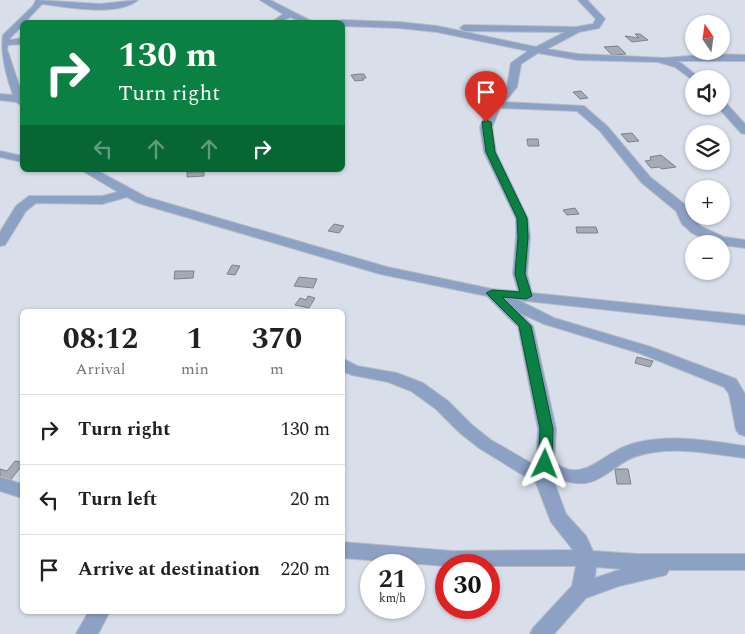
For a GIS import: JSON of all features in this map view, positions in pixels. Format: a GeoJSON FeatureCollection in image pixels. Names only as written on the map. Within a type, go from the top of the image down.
{"type":"FeatureCollection","features":[{"type":"Feature","properties":{"kind":"street"},"geometry":{"type":"LineString","coordinates":[[22,20],[39,1],[104,6],[120,5],[134,0]]}},
{"type":"Feature","properties":{"kind":"street"},"geometry":{"type":"LineString","coordinates":[[264,0],[304,20]]}},
{"type":"Feature","properties":{"kind":"street"},"geometry":{"type":"LineString","coordinates":[[437,29],[524,28],[576,30],[596,26],[600,21],[598,15],[582,0]]}},
{"type":"Feature","properties":{"kind":"street"},"geometry":{"type":"LineString","coordinates":[[279,20],[289,14]]}},
{"type":"Feature","properties":{"kind":"street"},"geometry":{"type":"LineString","coordinates":[[20,22],[4,39],[2,49],[20,98]]}},
{"type":"Feature","properties":{"kind":"street"},"geometry":{"type":"LineString","coordinates":[[345,23],[400,25],[437,29],[509,45],[578,57],[659,59],[714,56],[745,58]]}},
{"type":"Feature","properties":{"kind":"street"},"geometry":{"type":"LineString","coordinates":[[526,296],[520,274],[523,237],[522,218],[488,146],[486,122],[512,87],[516,63],[576,30]]}},
{"type":"Feature","properties":{"kind":"street"},"geometry":{"type":"LineString","coordinates":[[4,39],[20,41]]}},
{"type":"Feature","properties":{"kind":"street"},"geometry":{"type":"LineString","coordinates":[[659,59],[678,65],[685,70]]}},
{"type":"Feature","properties":{"kind":"street"},"geometry":{"type":"LineString","coordinates":[[0,97],[20,101]]}},
{"type":"Feature","properties":{"kind":"street"},"geometry":{"type":"LineString","coordinates":[[498,105],[580,108],[604,129],[646,180],[682,209],[687,221],[692,226],[716,239],[745,244]]}},
{"type":"Feature","properties":{"kind":"street"},"geometry":{"type":"LineString","coordinates":[[730,114],[745,131]]}},
{"type":"Feature","properties":{"kind":"street"},"geometry":{"type":"LineString","coordinates":[[0,154],[20,159]]}},
{"type":"Feature","properties":{"kind":"street"},"geometry":{"type":"LineString","coordinates":[[91,172],[142,200],[385,271],[492,293],[745,320]]}},
{"type":"Feature","properties":{"kind":"street"},"geometry":{"type":"LineString","coordinates":[[0,242],[21,209],[33,198],[102,200],[128,193]]}},
{"type":"Feature","properties":{"kind":"street"},"geometry":{"type":"LineString","coordinates":[[492,293],[549,321],[645,350],[730,383],[737,394],[745,430]]}},
{"type":"Feature","properties":{"kind":"street"},"geometry":{"type":"LineString","coordinates":[[492,293],[525,326],[547,429],[544,472],[558,516],[579,541],[586,558],[584,582],[579,592],[541,634]]}},
{"type":"Feature","properties":{"kind":"street"},"geometry":{"type":"LineString","coordinates":[[345,365],[352,370],[391,377],[417,387],[442,405],[466,429],[485,444],[544,472],[555,472],[571,477],[588,476],[628,452],[666,445],[681,444],[745,452]]}},
{"type":"Feature","properties":{"kind":"street"},"geometry":{"type":"LineString","coordinates":[[0,484],[20,490]]}},
{"type":"Feature","properties":{"kind":"street"},"geometry":{"type":"LineString","coordinates":[[345,550],[452,559],[586,558],[622,562],[745,562]]}},
{"type":"Feature","properties":{"kind":"street"},"geometry":{"type":"LineString","coordinates":[[579,592],[617,578],[684,563]]}},
{"type":"Feature","properties":{"kind":"street"},"geometry":{"type":"LineString","coordinates":[[88,634],[98,614]]}},
{"type":"Feature","properties":{"kind":"building"},"geometry":{"type":"Polygon","coordinates":[[[635,34],[640,34],[648,40],[632,42],[625,36],[639,38],[635,34]]]}},
{"type":"Feature","properties":{"kind":"building"},"geometry":{"type":"Polygon","coordinates":[[[618,46],[626,54],[612,55],[604,47],[618,46]]]}},
{"type":"Feature","properties":{"kind":"building"},"geometry":{"type":"Polygon","coordinates":[[[364,74],[366,78],[362,78],[364,80],[355,81],[351,75],[364,74]]]}},
{"type":"Feature","properties":{"kind":"building"},"geometry":{"type":"Polygon","coordinates":[[[581,91],[588,98],[580,99],[573,92],[581,91]]]}},
{"type":"Feature","properties":{"kind":"building"},"geometry":{"type":"Polygon","coordinates":[[[632,133],[639,141],[628,142],[621,134],[632,133]]]}},
{"type":"Feature","properties":{"kind":"building"},"geometry":{"type":"Polygon","coordinates":[[[527,139],[538,139],[539,146],[528,146],[527,139]]]}},
{"type":"Feature","properties":{"kind":"building"},"geometry":{"type":"Polygon","coordinates":[[[661,155],[676,167],[651,168],[645,161],[651,160],[650,157],[661,155]]]}},
{"type":"Feature","properties":{"kind":"building"},"geometry":{"type":"Polygon","coordinates":[[[187,172],[204,172],[204,176],[187,177],[187,172]]]}},
{"type":"Feature","properties":{"kind":"building"},"geometry":{"type":"Polygon","coordinates":[[[575,208],[579,214],[567,215],[563,210],[575,208]]]}},
{"type":"Feature","properties":{"kind":"building"},"geometry":{"type":"Polygon","coordinates":[[[334,224],[344,226],[339,233],[328,231],[334,224]]]}},
{"type":"Feature","properties":{"kind":"building"},"geometry":{"type":"Polygon","coordinates":[[[576,227],[596,227],[598,233],[577,233],[576,227]]]}},
{"type":"Feature","properties":{"kind":"building"},"geometry":{"type":"Polygon","coordinates":[[[232,265],[240,266],[235,275],[227,274],[232,265]]]}},
{"type":"Feature","properties":{"kind":"building"},"geometry":{"type":"Polygon","coordinates":[[[175,271],[194,271],[193,278],[174,279],[175,271]]]}},
{"type":"Feature","properties":{"kind":"building"},"geometry":{"type":"Polygon","coordinates":[[[299,277],[317,279],[313,288],[294,286],[299,277]]]}},
{"type":"Feature","properties":{"kind":"building"},"geometry":{"type":"Polygon","coordinates":[[[308,296],[315,298],[309,308],[295,305],[300,298],[306,300],[308,296]]]}},
{"type":"Feature","properties":{"kind":"building"},"geometry":{"type":"Polygon","coordinates":[[[637,357],[653,361],[650,367],[635,363],[637,357]]]}},
{"type":"Feature","properties":{"kind":"building"},"geometry":{"type":"Polygon","coordinates":[[[15,461],[20,462],[20,468],[10,481],[0,479],[0,469],[7,471],[15,461]]]}},
{"type":"Feature","properties":{"kind":"building"},"geometry":{"type":"Polygon","coordinates":[[[615,469],[628,469],[631,484],[617,484],[615,469]]]}},
{"type":"Feature","properties":{"kind":"route"},"geometry":{"type":"LineString","coordinates":[[486,122],[490,152],[522,218],[523,237],[520,274],[526,296],[492,293],[525,326],[547,429],[545,464]]}}]}
